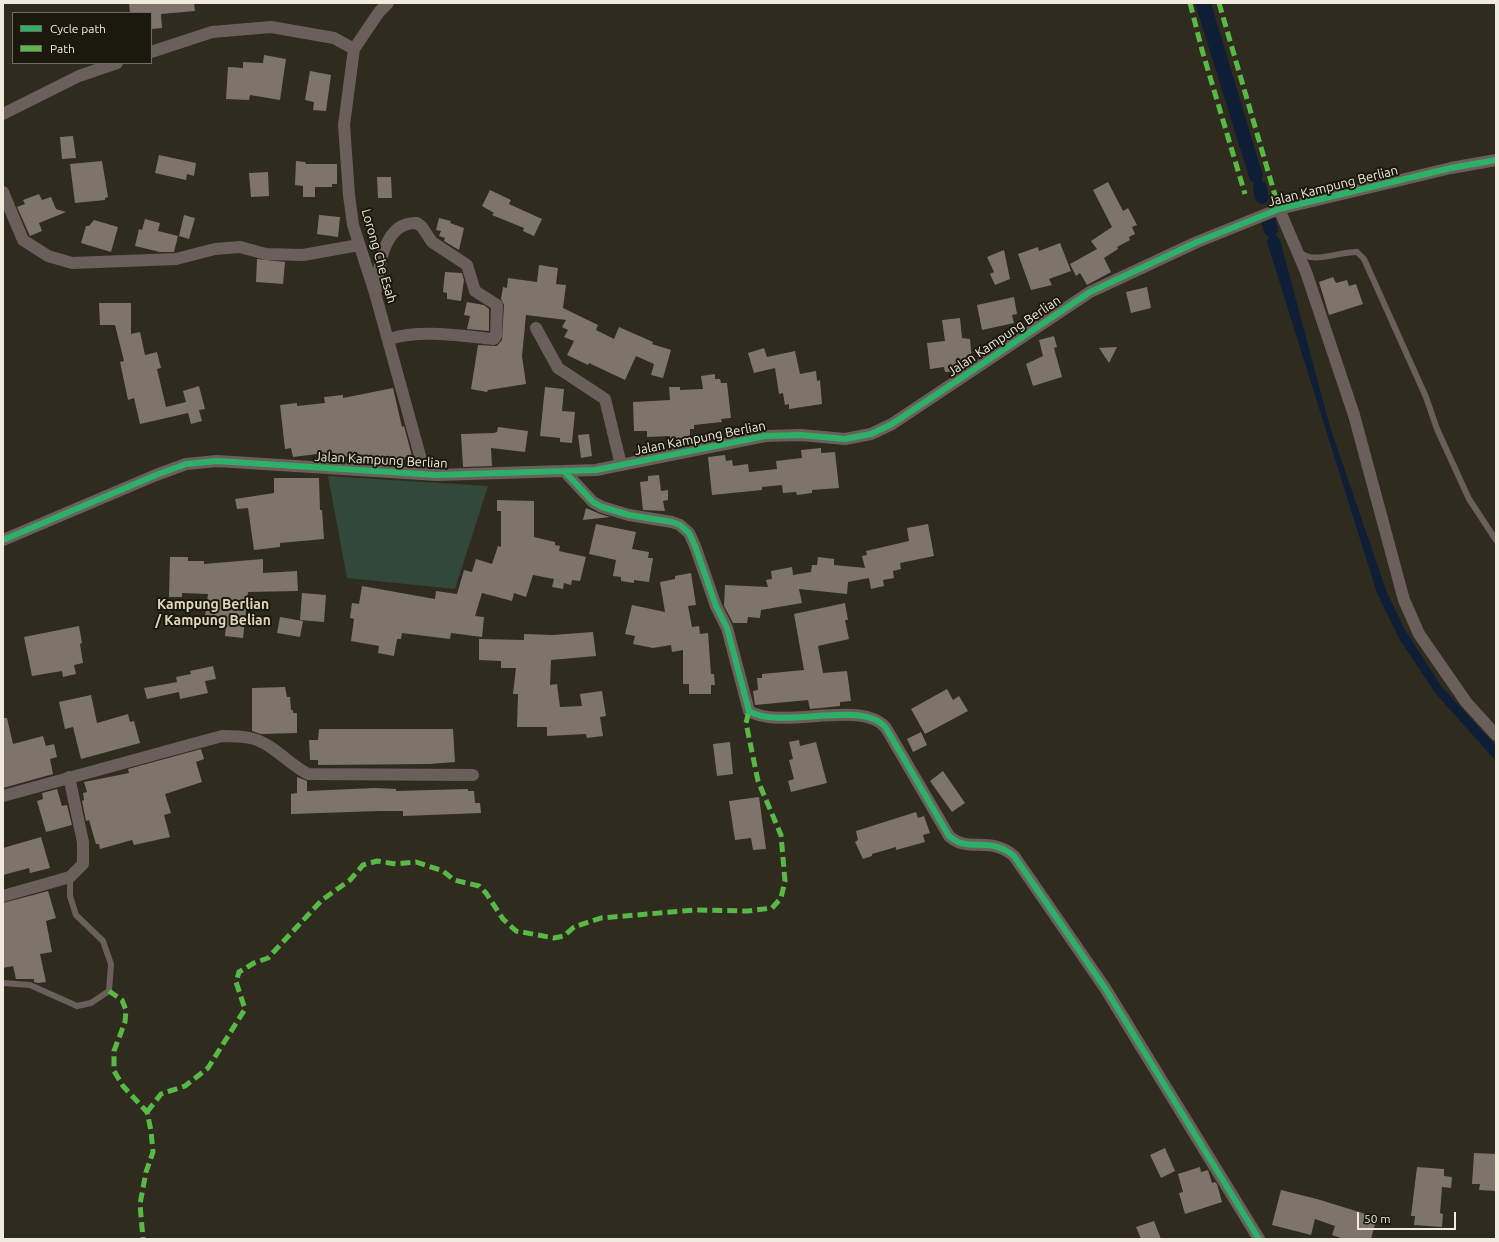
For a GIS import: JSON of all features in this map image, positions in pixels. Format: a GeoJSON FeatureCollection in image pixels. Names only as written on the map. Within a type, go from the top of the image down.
{"type":"FeatureCollection","features":[{"type":"Feature","properties":{"kind":"street","name":"Lorong Che Esah"},"geometry":{"type":"LineString","coordinates":[[388,3],[379,12],[354,49],[344,125],[349,196],[353,225],[376,293],[425,474]]}},
{"type":"Feature","properties":{"kind":"street"},"geometry":{"type":"LineString","coordinates":[[152,52],[212,32],[271,27],[334,38],[354,49]]}},
{"type":"Feature","properties":{"kind":"street"},"geometry":{"type":"LineString","coordinates":[[3,114],[79,76],[114,64]]}},
{"type":"Feature","properties":{"kind":"street","name":"Jalan Kampung Berlian"},"geometry":{"type":"LineString","coordinates":[[3,540],[156,475],[186,464],[217,460],[425,474],[596,470],[765,436],[801,435],[845,439],[871,434],[892,424],[1090,292],[1197,242],[1279,209],[1451,168],[1496,160]]}},
{"type":"Feature","properties":{"kind":"street"},"geometry":{"type":"LineString","coordinates":[[3,192],[23,240],[48,256],[72,263],[176,259],[215,249],[240,247],[266,254],[303,254],[359,245]]}},
{"type":"Feature","properties":{"kind":"street"},"geometry":{"type":"LineString","coordinates":[[1279,209],[1306,272],[1354,415],[1407,607],[1419,634],[1466,702],[1496,735]]}},
{"type":"Feature","properties":{"kind":"street"},"geometry":{"type":"LineString","coordinates":[[376,293],[379,262],[391,237],[404,225],[417,223],[432,242],[466,265],[475,291],[497,305],[496,336],[494,339],[431,334],[400,335],[388,339]]}},
{"type":"Feature","properties":{"kind":"street"},"geometry":{"type":"LineString","coordinates":[[536,328],[558,368],[605,399],[621,465]]}},
{"type":"Feature","properties":{"kind":"street"},"geometry":{"type":"LineString","coordinates":[[564,471],[593,502],[602,507],[640,517],[672,522],[680,525],[689,533],[696,546],[716,606],[727,628],[749,711],[756,715],[777,717],[863,716],[875,718],[886,728],[949,836],[961,844],[998,846],[1014,856],[1106,988],[1259,1239]]}},
{"type":"Feature","properties":{"kind":"street"},"geometry":{"type":"LineString","coordinates":[[3,796],[222,736],[250,738],[263,743],[308,774],[324,776],[473,775]]}},
{"type":"Feature","properties":{"kind":"street"},"geometry":{"type":"LineString","coordinates":[[3,896],[70,877],[83,864],[83,842],[69,777]]}},
{"type":"Feature","properties":{"kind":"lane"},"geometry":{"type":"LineString","coordinates":[[1296,248],[1304,257],[1317,258],[1348,251],[1357,252],[1364,259],[1426,397],[1437,429],[1469,499],[1496,540]]}},
{"type":"Feature","properties":{"kind":"lane"},"geometry":{"type":"LineString","coordinates":[[3,983],[30,985],[77,1006],[91,1002],[108,991],[111,964],[102,941],[76,915],[70,896],[70,877]]}},
{"type":"Feature","properties":{"kind":"green space"},"geometry":{"type":"Polygon","coordinates":[[[328,476],[488,486],[455,589],[347,578],[328,476]]]}},
{"type":"Feature","properties":{"kind":"water"},"geometry":{"type":"Polygon","coordinates":[[[1195,3],[1211,3],[1263,176],[1260,188],[1250,180],[1195,3]]]}},
{"type":"Feature","properties":{"kind":"water"},"geometry":{"type":"Polygon","coordinates":[[[1271,230],[1280,240],[1330,427],[1387,593],[1405,630],[1441,686],[1496,746],[1496,761],[1436,694],[1400,640],[1377,593],[1267,242],[1271,230]]]}},
{"type":"Feature","properties":{"kind":"building"},"geometry":{"type":"Polygon","coordinates":[[[129,3],[194,3],[195,11],[161,14],[162,28],[152,29],[152,12],[130,12],[129,3]]]}},
{"type":"Feature","properties":{"kind":"building"},"geometry":{"type":"Polygon","coordinates":[[[264,55],[286,59],[280,100],[250,95],[249,100],[226,99],[228,67],[243,68],[243,62],[263,63],[264,55]]]}},
{"type":"Feature","properties":{"kind":"building"},"geometry":{"type":"Polygon","coordinates":[[[310,71],[331,75],[326,111],[313,110],[314,102],[305,100],[310,71]]]}},
{"type":"Feature","properties":{"kind":"building"},"geometry":{"type":"Polygon","coordinates":[[[73,136],[76,158],[62,159],[60,137],[73,136]]]}},
{"type":"Feature","properties":{"kind":"building"},"geometry":{"type":"Polygon","coordinates":[[[159,155],[196,163],[194,176],[187,174],[186,180],[155,173],[159,155]]]}},
{"type":"Feature","properties":{"kind":"building"},"geometry":{"type":"Polygon","coordinates":[[[102,161],[108,197],[105,198],[105,200],[75,203],[70,164],[102,161]]]}},
{"type":"Feature","properties":{"kind":"building"},"geometry":{"type":"Polygon","coordinates":[[[296,161],[305,162],[306,164],[337,164],[337,184],[332,184],[332,187],[315,187],[315,197],[303,197],[303,186],[295,185],[296,161]]]}},
{"type":"Feature","properties":{"kind":"building"},"geometry":{"type":"Polygon","coordinates":[[[268,172],[269,196],[251,197],[249,173],[268,172]]]}},
{"type":"Feature","properties":{"kind":"building"},"geometry":{"type":"Polygon","coordinates":[[[377,177],[391,177],[392,198],[378,198],[377,177]]]}},
{"type":"Feature","properties":{"kind":"building"},"geometry":{"type":"Polygon","coordinates":[[[1108,182],[1123,211],[1128,208],[1137,225],[1132,227],[1135,234],[1129,237],[1130,240],[1117,247],[1118,249],[1104,258],[1111,272],[1087,285],[1080,273],[1076,276],[1070,264],[1097,249],[1091,241],[1112,227],[1093,190],[1108,182]]]}},
{"type":"Feature","properties":{"kind":"building"},"geometry":{"type":"Polygon","coordinates":[[[490,190],[511,200],[509,204],[542,219],[534,236],[523,231],[524,228],[492,215],[494,213],[482,206],[490,190]]]}},
{"type":"Feature","properties":{"kind":"building"},"geometry":{"type":"Polygon","coordinates":[[[39,194],[42,200],[51,197],[56,209],[66,212],[39,223],[42,231],[30,236],[17,207],[25,204],[23,200],[39,194]]]}},
{"type":"Feature","properties":{"kind":"building"},"geometry":{"type":"Polygon","coordinates":[[[184,215],[195,218],[189,239],[179,236],[184,215]]]}},
{"type":"Feature","properties":{"kind":"building"},"geometry":{"type":"Polygon","coordinates":[[[319,215],[340,217],[338,237],[317,234],[319,215]]]}},
{"type":"Feature","properties":{"kind":"building"},"geometry":{"type":"Polygon","coordinates":[[[439,218],[451,221],[450,223],[464,228],[459,250],[444,241],[445,238],[439,236],[441,231],[436,230],[439,218]]]}},
{"type":"Feature","properties":{"kind":"building"},"geometry":{"type":"Polygon","coordinates":[[[145,219],[160,223],[158,231],[178,236],[174,252],[160,252],[135,246],[139,229],[142,230],[145,219]]]}},
{"type":"Feature","properties":{"kind":"building"},"geometry":{"type":"Polygon","coordinates":[[[94,220],[118,227],[111,252],[81,243],[86,226],[89,226],[94,220]]]}},
{"type":"Feature","properties":{"kind":"building"},"geometry":{"type":"Polygon","coordinates":[[[1060,243],[1071,271],[1049,279],[1052,285],[1031,290],[1018,254],[1038,247],[1039,251],[1060,243]]]}},
{"type":"Feature","properties":{"kind":"building"},"geometry":{"type":"Polygon","coordinates":[[[1004,250],[1010,279],[995,285],[990,274],[994,272],[987,257],[1004,250]]]}},
{"type":"Feature","properties":{"kind":"building"},"geometry":{"type":"Polygon","coordinates":[[[257,259],[285,262],[283,284],[256,282],[257,259]]]}},
{"type":"Feature","properties":{"kind":"building"},"geometry":{"type":"Polygon","coordinates":[[[539,265],[558,268],[556,284],[566,285],[563,308],[598,325],[596,330],[614,339],[619,327],[653,342],[652,344],[671,350],[663,378],[651,375],[654,364],[636,356],[625,380],[589,363],[588,365],[567,355],[574,341],[564,337],[568,330],[562,327],[566,320],[526,315],[522,356],[526,384],[488,390],[487,392],[471,389],[478,345],[497,346],[502,340],[504,305],[501,299],[503,287],[507,288],[508,278],[537,282],[539,265]]]}},
{"type":"Feature","properties":{"kind":"building"},"geometry":{"type":"Polygon","coordinates":[[[445,272],[462,273],[464,280],[461,301],[447,299],[447,293],[443,292],[445,272]]]}},
{"type":"Feature","properties":{"kind":"building"},"geometry":{"type":"Polygon","coordinates":[[[1333,277],[1336,283],[1347,280],[1349,286],[1356,284],[1363,304],[1329,315],[1319,282],[1333,277]]]}},
{"type":"Feature","properties":{"kind":"building"},"geometry":{"type":"Polygon","coordinates":[[[1147,287],[1151,308],[1131,313],[1126,292],[1147,287]]]}},
{"type":"Feature","properties":{"kind":"building"},"geometry":{"type":"Polygon","coordinates":[[[1014,297],[1017,314],[1012,315],[1014,323],[982,330],[977,305],[1014,297]]]}},
{"type":"Feature","properties":{"kind":"building"},"geometry":{"type":"Polygon","coordinates":[[[467,302],[484,305],[489,309],[489,331],[467,329],[470,316],[464,315],[467,302]]]}},
{"type":"Feature","properties":{"kind":"building"},"geometry":{"type":"Polygon","coordinates":[[[99,303],[131,303],[131,334],[140,332],[145,355],[157,352],[161,368],[157,369],[166,407],[186,402],[183,391],[199,386],[205,409],[199,410],[202,421],[191,424],[188,413],[140,424],[134,398],[128,400],[120,362],[124,361],[115,325],[100,325],[99,303]]]}},
{"type":"Feature","properties":{"kind":"building"},"geometry":{"type":"Polygon","coordinates":[[[960,318],[962,338],[970,339],[972,361],[965,364],[966,366],[959,371],[945,372],[944,367],[930,369],[927,343],[945,341],[942,320],[960,318]]]}},
{"type":"Feature","properties":{"kind":"building"},"geometry":{"type":"Polygon","coordinates":[[[1054,336],[1057,347],[1054,348],[1062,377],[1033,386],[1026,364],[1043,356],[1039,340],[1054,336]]]}},
{"type":"Feature","properties":{"kind":"building"},"geometry":{"type":"Polygon","coordinates":[[[1117,347],[1109,363],[1099,348],[1117,347]]]}},
{"type":"Feature","properties":{"kind":"building"},"geometry":{"type":"Polygon","coordinates":[[[764,348],[767,357],[795,351],[800,374],[816,371],[817,381],[820,380],[822,404],[789,409],[789,404],[785,405],[783,393],[779,394],[775,368],[754,373],[748,353],[764,348]]]}},
{"type":"Feature","properties":{"kind":"building"},"geometry":{"type":"Polygon","coordinates":[[[715,374],[715,379],[720,379],[721,383],[727,383],[731,418],[721,419],[722,422],[694,425],[694,429],[690,429],[690,440],[670,441],[670,436],[647,437],[647,431],[634,431],[633,402],[670,400],[669,387],[680,387],[680,390],[703,389],[701,376],[715,374]]]}},
{"type":"Feature","properties":{"kind":"building"},"geometry":{"type":"Polygon","coordinates":[[[545,387],[564,389],[562,411],[575,412],[572,443],[560,442],[560,438],[540,436],[545,387]]]}},
{"type":"Feature","properties":{"kind":"building"},"geometry":{"type":"Polygon","coordinates":[[[393,388],[402,427],[404,426],[412,456],[405,457],[405,460],[373,463],[352,462],[351,456],[326,459],[325,453],[293,457],[291,448],[285,449],[280,405],[297,403],[297,406],[325,403],[324,397],[343,395],[343,398],[393,388]]]}},
{"type":"Feature","properties":{"kind":"building"},"geometry":{"type":"Polygon","coordinates":[[[498,427],[528,431],[525,452],[491,448],[492,466],[463,467],[461,434],[494,433],[497,432],[498,427]]]}},
{"type":"Feature","properties":{"kind":"building"},"geometry":{"type":"Polygon","coordinates":[[[589,434],[592,456],[581,458],[578,435],[589,434]]]}},
{"type":"Feature","properties":{"kind":"building"},"geometry":{"type":"Polygon","coordinates":[[[821,448],[821,453],[835,452],[839,488],[812,490],[812,493],[797,495],[796,492],[783,493],[782,485],[762,487],[762,490],[712,495],[708,457],[725,455],[726,461],[732,460],[733,466],[748,464],[749,472],[777,469],[776,461],[802,458],[801,450],[821,448]]]}},
{"type":"Feature","properties":{"kind":"building"},"geometry":{"type":"Polygon","coordinates":[[[659,475],[661,491],[668,490],[668,500],[663,501],[665,511],[643,510],[640,482],[648,481],[648,476],[659,475]]]}},
{"type":"Feature","properties":{"kind":"building"},"geometry":{"type":"Polygon","coordinates":[[[274,478],[319,478],[320,510],[322,510],[324,539],[280,543],[280,547],[254,550],[248,508],[237,509],[235,499],[274,493],[274,478]]]}},
{"type":"Feature","properties":{"kind":"building"},"geometry":{"type":"Polygon","coordinates":[[[497,500],[534,501],[534,537],[555,542],[555,545],[560,546],[559,551],[586,557],[580,581],[572,580],[571,585],[564,583],[563,589],[552,587],[554,579],[533,575],[526,597],[514,593],[512,601],[482,593],[475,616],[484,617],[482,637],[451,633],[450,639],[402,633],[401,639],[397,639],[394,656],[378,653],[379,646],[351,641],[354,619],[350,618],[352,603],[359,604],[362,586],[435,599],[436,591],[457,594],[464,570],[472,572],[476,559],[492,564],[498,546],[501,547],[501,511],[497,511],[497,500]]]}},
{"type":"Feature","properties":{"kind":"building"},"geometry":{"type":"Polygon","coordinates":[[[586,508],[600,514],[610,517],[583,520],[586,508]]]}},
{"type":"Feature","properties":{"kind":"building"},"geometry":{"type":"Polygon","coordinates":[[[596,524],[636,532],[632,549],[649,552],[648,558],[653,558],[649,582],[634,580],[634,583],[621,581],[621,577],[613,576],[616,560],[589,554],[596,524]]]}},
{"type":"Feature","properties":{"kind":"building"},"geometry":{"type":"Polygon","coordinates":[[[928,524],[934,556],[900,563],[901,569],[893,571],[894,578],[883,580],[884,586],[871,589],[869,578],[848,582],[847,594],[799,589],[802,603],[761,610],[760,618],[748,617],[747,623],[733,623],[724,606],[725,585],[768,587],[766,580],[772,579],[771,571],[792,567],[793,575],[811,572],[812,565],[817,565],[818,557],[834,559],[834,565],[865,568],[862,556],[867,555],[866,551],[909,541],[907,528],[928,524]]]}},
{"type":"Feature","properties":{"kind":"building"},"geometry":{"type":"Polygon","coordinates":[[[170,557],[188,557],[188,561],[204,561],[204,564],[263,559],[263,573],[297,571],[298,591],[248,592],[243,638],[225,636],[226,625],[215,624],[216,618],[205,617],[208,594],[182,593],[182,597],[169,597],[170,557]]]}},
{"type":"Feature","properties":{"kind":"building"},"geometry":{"type":"Polygon","coordinates":[[[691,573],[696,605],[688,606],[692,627],[699,626],[700,634],[708,633],[711,674],[714,674],[715,685],[711,685],[711,694],[689,694],[689,684],[683,684],[683,650],[672,652],[671,645],[653,648],[633,644],[635,636],[625,634],[632,605],[665,612],[660,582],[675,579],[675,576],[691,573]]]}},
{"type":"Feature","properties":{"kind":"building"},"geometry":{"type":"Polygon","coordinates":[[[302,593],[326,595],[324,622],[300,620],[302,593]]]}},
{"type":"Feature","properties":{"kind":"building"},"geometry":{"type":"Polygon","coordinates":[[[845,603],[848,620],[845,620],[849,639],[818,646],[823,673],[847,671],[851,701],[840,702],[840,706],[810,709],[808,700],[755,705],[753,691],[758,690],[757,678],[762,678],[762,674],[804,670],[794,614],[845,603]]]}},
{"type":"Feature","properties":{"kind":"building"},"geometry":{"type":"Polygon","coordinates":[[[280,617],[303,621],[300,637],[277,633],[280,617]]]}},
{"type":"Feature","properties":{"kind":"building"},"geometry":{"type":"Polygon","coordinates":[[[79,626],[83,663],[74,665],[76,674],[63,677],[62,671],[32,676],[24,637],[79,626]]]}},
{"type":"Feature","properties":{"kind":"building"},"geometry":{"type":"Polygon","coordinates":[[[593,632],[596,656],[551,660],[550,685],[557,684],[560,707],[582,706],[580,694],[602,691],[606,716],[600,717],[603,736],[587,738],[586,734],[547,736],[547,727],[517,727],[518,694],[513,694],[516,668],[501,668],[501,661],[479,660],[479,639],[524,640],[524,634],[553,635],[593,632]]]}},
{"type":"Feature","properties":{"kind":"building"},"geometry":{"type":"Polygon","coordinates":[[[213,666],[216,679],[205,681],[208,693],[180,699],[179,692],[147,699],[144,688],[177,682],[176,677],[191,674],[190,671],[213,666]]]}},
{"type":"Feature","properties":{"kind":"building"},"geometry":{"type":"Polygon","coordinates":[[[285,687],[287,697],[290,697],[291,710],[293,710],[293,713],[297,713],[297,733],[261,734],[252,731],[252,688],[285,687]]]}},
{"type":"Feature","properties":{"kind":"building"},"geometry":{"type":"Polygon","coordinates":[[[947,689],[953,700],[959,696],[968,711],[925,734],[911,709],[947,689]]]}},
{"type":"Feature","properties":{"kind":"building"},"geometry":{"type":"Polygon","coordinates":[[[91,695],[97,723],[128,714],[130,722],[134,721],[140,743],[81,759],[73,727],[65,729],[59,702],[91,695]]]}},
{"type":"Feature","properties":{"kind":"building"},"geometry":{"type":"Polygon","coordinates":[[[3,718],[7,718],[13,744],[43,736],[46,746],[54,744],[57,757],[50,759],[53,774],[3,788],[3,718]]]}},
{"type":"Feature","properties":{"kind":"building"},"geometry":{"type":"Polygon","coordinates":[[[319,729],[453,729],[455,762],[430,764],[318,765],[318,760],[310,760],[309,740],[318,740],[319,729]]]}},
{"type":"Feature","properties":{"kind":"building"},"geometry":{"type":"Polygon","coordinates":[[[921,732],[927,745],[913,752],[907,739],[921,732]]]}},
{"type":"Feature","properties":{"kind":"building"},"geometry":{"type":"Polygon","coordinates":[[[799,740],[800,746],[816,742],[827,783],[791,792],[788,781],[794,779],[789,760],[793,759],[789,742],[799,740]]]}},
{"type":"Feature","properties":{"kind":"building"},"geometry":{"type":"Polygon","coordinates":[[[730,742],[733,774],[717,776],[713,744],[730,742]]]}},
{"type":"Feature","properties":{"kind":"building"},"geometry":{"type":"Polygon","coordinates":[[[201,749],[204,759],[196,762],[202,782],[165,794],[171,813],[164,815],[170,837],[134,845],[132,840],[100,849],[99,844],[96,844],[89,820],[86,821],[82,801],[84,800],[83,793],[87,792],[84,782],[129,773],[128,769],[201,749]]]}},
{"type":"Feature","properties":{"kind":"building"},"geometry":{"type":"Polygon","coordinates":[[[943,771],[965,803],[952,812],[930,781],[943,771]]]}},
{"type":"Feature","properties":{"kind":"building"},"geometry":{"type":"Polygon","coordinates":[[[297,777],[307,781],[307,791],[375,788],[396,789],[396,791],[468,789],[468,791],[474,791],[475,803],[480,803],[481,813],[403,816],[403,811],[291,814],[291,794],[297,793],[297,777]]]}},
{"type":"Feature","properties":{"kind":"building"},"geometry":{"type":"Polygon","coordinates":[[[57,789],[62,806],[67,805],[72,825],[46,832],[37,801],[43,799],[42,793],[57,789]]]}},
{"type":"Feature","properties":{"kind":"building"},"geometry":{"type":"Polygon","coordinates":[[[759,797],[766,849],[753,850],[751,838],[735,840],[729,801],[759,797]]]}},
{"type":"Feature","properties":{"kind":"building"},"geometry":{"type":"Polygon","coordinates":[[[916,812],[918,818],[924,816],[930,833],[923,835],[925,842],[896,850],[896,847],[872,854],[872,856],[863,859],[855,842],[858,840],[856,831],[916,812]]]}},
{"type":"Feature","properties":{"kind":"building"},"geometry":{"type":"Polygon","coordinates":[[[41,837],[50,868],[30,873],[29,868],[3,875],[3,848],[41,837]]]}},
{"type":"Feature","properties":{"kind":"building"},"geometry":{"type":"Polygon","coordinates":[[[48,891],[56,918],[46,921],[52,952],[40,954],[46,982],[34,982],[34,979],[16,979],[13,966],[3,968],[3,903],[48,891]]]}},
{"type":"Feature","properties":{"kind":"building"},"geometry":{"type":"Polygon","coordinates":[[[1165,1148],[1175,1171],[1161,1178],[1150,1155],[1165,1148]]]}},
{"type":"Feature","properties":{"kind":"building"},"geometry":{"type":"Polygon","coordinates":[[[1474,1153],[1496,1154],[1496,1191],[1479,1190],[1480,1184],[1472,1184],[1474,1153]]]}},
{"type":"Feature","properties":{"kind":"building"},"geometry":{"type":"Polygon","coordinates":[[[1200,1167],[1201,1172],[1208,1170],[1212,1183],[1215,1182],[1217,1184],[1222,1202],[1185,1214],[1179,1193],[1183,1192],[1178,1174],[1200,1167]]]}},
{"type":"Feature","properties":{"kind":"building"},"geometry":{"type":"Polygon","coordinates":[[[1417,1167],[1444,1169],[1444,1176],[1452,1177],[1451,1188],[1442,1187],[1440,1213],[1443,1214],[1442,1227],[1414,1225],[1415,1216],[1411,1216],[1417,1167]]]}},
{"type":"Feature","properties":{"kind":"building"},"geometry":{"type":"Polygon","coordinates":[[[1281,1190],[1317,1199],[1372,1216],[1370,1223],[1375,1224],[1371,1239],[1344,1239],[1332,1235],[1335,1226],[1315,1219],[1311,1235],[1272,1225],[1281,1190]]]}},
{"type":"Feature","properties":{"kind":"building"},"geometry":{"type":"Polygon","coordinates":[[[1154,1221],[1161,1239],[1141,1239],[1136,1227],[1154,1221]]]}},
{"type":"Feature","properties":{"kind":"waterway"},"geometry":{"type":"LineString","coordinates":[[1260,188],[1262,197]]}},
{"type":"Feature","properties":{"kind":"waterway"},"geometry":{"type":"LineString","coordinates":[[1268,220],[1271,230]]}},
{"type":"Feature","properties":{"kind":"marked path"},"geometry":{"type":"LineString","coordinates":[[1190,3],[1202,50],[1245,194]]}},
{"type":"Feature","properties":{"kind":"marked path"},"geometry":{"type":"LineString","coordinates":[[1219,3],[1279,209]]}},
{"type":"Feature","properties":{"kind":"marked path"},"geometry":{"type":"LineString","coordinates":[[147,1112],[161,1094],[185,1086],[208,1068],[245,1009],[236,982],[239,972],[254,963],[268,958],[322,900],[350,880],[363,865],[377,861],[396,864],[416,862],[443,871],[454,880],[479,886],[486,893],[503,919],[516,931],[554,938],[564,936],[574,927],[601,918],[695,910],[748,911],[772,908],[781,898],[785,881],[781,835],[758,781],[746,723],[749,711]]}},
{"type":"Feature","properties":{"kind":"marked path"},"geometry":{"type":"LineString","coordinates":[[109,991],[122,1000],[126,1010],[125,1022],[114,1051],[114,1071],[123,1086],[147,1112],[151,1131],[153,1152],[146,1172],[140,1204],[143,1239]]}},
{"type":"Feature","properties":{"kind":"cycle path"},"geometry":{"type":"LineString","coordinates":[[3,540],[156,475],[186,464],[217,461],[437,475],[596,470],[765,436],[801,435],[845,439],[871,434],[892,424],[1090,292],[1197,242],[1279,209],[1451,168],[1496,160]]}},
{"type":"Feature","properties":{"kind":"cycle path"},"geometry":{"type":"LineString","coordinates":[[564,471],[593,502],[602,507],[629,515],[672,522],[680,525],[689,533],[716,606],[727,628],[749,711],[763,716],[781,718],[841,715],[875,719],[886,728],[949,836],[964,844],[988,845],[996,847],[1005,850],[1014,856],[1105,988],[1259,1239]]}},
{"type":"Feature","properties":{"kind":"district","name":"Kampung Berlian / Kampung Belian"},"geometry":{"type":"Point","coordinates":[213,612]}}]}
